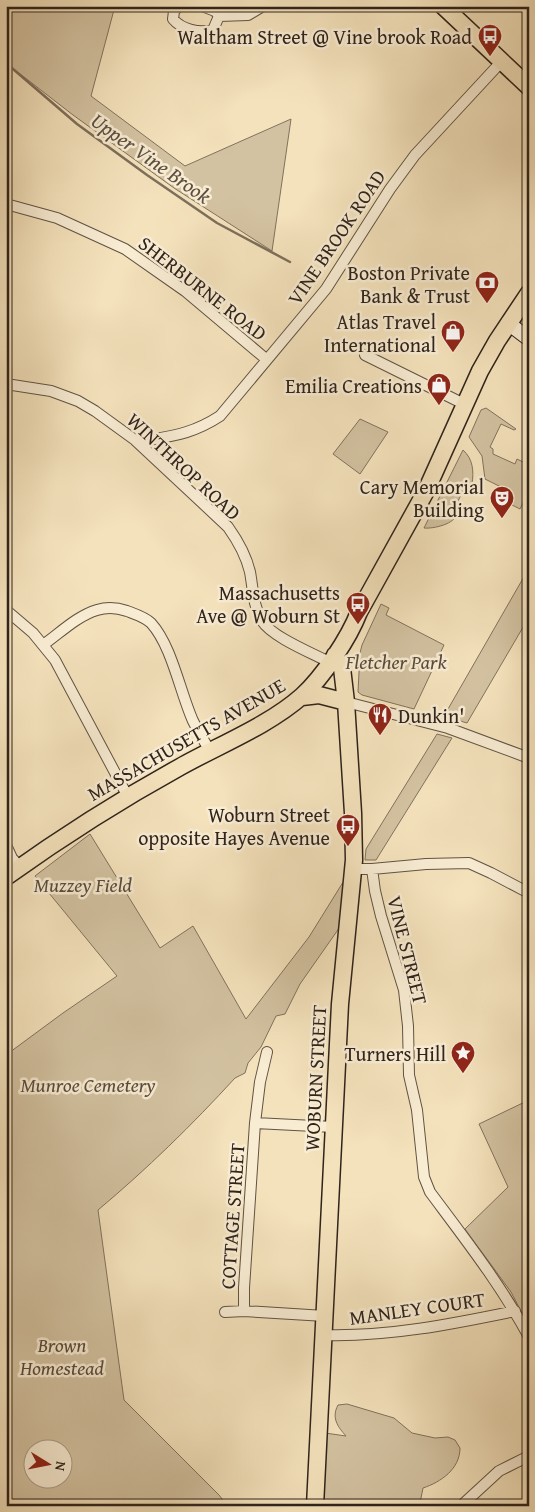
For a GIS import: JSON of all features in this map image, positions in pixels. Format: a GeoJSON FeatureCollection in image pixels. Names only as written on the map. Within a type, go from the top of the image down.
{"type":"FeatureCollection","features":[{"type":"Feature","properties":{"kind":"main road"},"geometry":{"type":"LineString","coordinates":[[444,6],[529,87]]}},
{"type":"Feature","properties":{"kind":"main road","name":"MASSACHUSETTS AVENUE"},"geometry":{"type":"LineString","coordinates":[[6,877],[97,815],[257,726],[302,697],[333,659],[354,625],[359,612],[426,491],[464,404],[488,357],[529,293]]}},
{"type":"Feature","properties":{"kind":"main road","name":"WOBURN STREET"},"geometry":{"type":"LineString","coordinates":[[315,1506],[342,985],[353,869],[353,824],[346,702],[342,668],[333,659]]}},
{"type":"Feature","properties":{"kind":"main road"},"geometry":{"type":"LineString","coordinates":[[302,697],[319,695],[346,702]]}},
{"type":"Feature","properties":{"kind":"street"},"geometry":{"type":"LineString","coordinates":[[179,6],[174,11],[173,20],[178,26],[204,32],[213,30],[219,16]]}},
{"type":"Feature","properties":{"kind":"street"},"geometry":{"type":"LineString","coordinates":[[202,6],[215,11],[219,16]]}},
{"type":"Feature","properties":{"kind":"street"},"geometry":{"type":"LineString","coordinates":[[219,16],[248,15],[264,6]]}},
{"type":"Feature","properties":{"kind":"street","name":"VINE BROOK ROAD"},"geometry":{"type":"LineString","coordinates":[[138,442],[181,435],[204,427],[220,416],[326,289],[399,176],[415,155],[502,61]]}},
{"type":"Feature","properties":{"kind":"street","name":"SHERBURNE ROAD"},"geometry":{"type":"LineString","coordinates":[[6,204],[57,218],[125,249],[185,291],[266,360]]}},
{"type":"Feature","properties":{"kind":"street"},"geometry":{"type":"LineString","coordinates":[[508,323],[529,339]]}},
{"type":"Feature","properties":{"kind":"street"},"geometry":{"type":"LineString","coordinates":[[365,355],[464,404]]}},
{"type":"Feature","properties":{"kind":"street","name":"WINTHROP ROAD"},"geometry":{"type":"LineString","coordinates":[[6,384],[50,391],[78,401],[138,442],[228,527],[237,540],[248,566],[256,605],[262,621],[274,633],[333,659]]}},
{"type":"Feature","properties":{"kind":"street"},"geometry":{"type":"LineString","coordinates":[[43,645],[80,618],[97,610],[122,609],[150,622],[160,635],[167,650],[193,722],[210,751]]}},
{"type":"Feature","properties":{"kind":"street"},"geometry":{"type":"LineString","coordinates":[[6,610],[33,633],[55,660],[128,797]]}},
{"type":"Feature","properties":{"kind":"street"},"geometry":{"type":"LineString","coordinates":[[346,702],[448,728],[529,758]]}},
{"type":"Feature","properties":{"kind":"street"},"geometry":{"type":"LineString","coordinates":[[6,845],[12,858],[20,867]]}},
{"type":"Feature","properties":{"kind":"street"},"geometry":{"type":"LineString","coordinates":[[353,869],[468,863],[492,873],[529,893]]}},
{"type":"Feature","properties":{"kind":"street","name":"VINE STREET"},"geometry":{"type":"LineString","coordinates":[[372,869],[378,905],[404,990],[408,1026],[409,1070],[417,1110],[424,1177],[430,1192],[483,1264],[515,1311],[529,1336]]}},
{"type":"Feature","properties":{"kind":"street","name":"COTTAGE STREET"},"geometry":{"type":"LineString","coordinates":[[244,1311],[256,1123],[260,1082],[266,1052]]}},
{"type":"Feature","properties":{"kind":"street","name":"COTTAGE STREET"},"geometry":{"type":"LineString","coordinates":[[256,1123],[334,1127]]}},
{"type":"Feature","properties":{"kind":"street","name":"COTTAGE STREET"},"geometry":{"type":"LineString","coordinates":[[225,1312],[244,1311],[324,1316]]}},
{"type":"Feature","properties":{"kind":"street","name":"MANLEY COURT"},"geometry":{"type":"LineString","coordinates":[[324,1335],[356,1335],[408,1331],[515,1311]]}},
{"type":"Feature","properties":{"kind":"street"},"geometry":{"type":"LineString","coordinates":[[461,1506],[499,1471],[529,1456]]}},
{"type":"Feature","properties":{"kind":"green space"},"geometry":{"type":"Polygon","coordinates":[[[6,6],[115,6],[91,96],[185,166],[291,119],[272,251],[174,188],[73,115],[6,63],[6,6]]]}},
{"type":"Feature","properties":{"kind":"green space"},"geometry":{"type":"Polygon","coordinates":[[[486,408],[516,429],[514,430],[501,424],[490,447],[493,449],[493,454],[515,464],[517,459],[529,465],[529,491],[520,509],[498,498],[503,488],[485,479],[482,456],[469,437],[481,410],[486,408]]]}},
{"type":"Feature","properties":{"kind":"green space"},"geometry":{"type":"Polygon","coordinates":[[[360,419],[388,432],[360,474],[333,454],[360,419]]]}},
{"type":"Feature","properties":{"kind":"green space"},"geometry":{"type":"Polygon","coordinates":[[[463,450],[471,461],[473,479],[472,484],[465,487],[456,505],[456,517],[443,525],[424,528],[463,450]]]}},
{"type":"Feature","properties":{"kind":"green space"},"geometry":{"type":"Polygon","coordinates":[[[529,568],[529,611],[527,614],[529,617],[467,723],[444,716],[529,568]]]}},
{"type":"Feature","properties":{"kind":"green space","name":"Fletcher Park"},"geometry":{"type":"Polygon","coordinates":[[[381,604],[389,608],[386,615],[444,645],[414,709],[362,695],[358,692],[362,645],[381,604]]]}},
{"type":"Feature","properties":{"kind":"green space"},"geometry":{"type":"Polygon","coordinates":[[[437,734],[452,738],[376,860],[365,860],[366,849],[437,734]]]}},
{"type":"Feature","properties":{"kind":"green space"},"geometry":{"type":"Polygon","coordinates":[[[90,834],[160,948],[193,926],[246,1019],[309,937],[345,879],[342,924],[300,984],[285,1014],[276,1016],[261,1047],[248,1063],[245,1073],[235,1078],[169,1146],[98,1210],[124,1400],[225,1503],[221,1506],[6,1506],[6,1055],[117,976],[35,876],[90,834]]]}},
{"type":"Feature","properties":{"kind":"green space"},"geometry":{"type":"Polygon","coordinates":[[[529,1100],[529,1309],[522,1313],[511,1292],[465,1229],[508,1187],[479,1124],[529,1100]]]}},
{"type":"Feature","properties":{"kind":"green space"},"geometry":{"type":"Polygon","coordinates":[[[347,1404],[394,1418],[412,1433],[435,1438],[448,1437],[455,1440],[460,1448],[457,1462],[443,1478],[423,1488],[420,1503],[417,1506],[323,1506],[325,1433],[346,1436],[338,1426],[335,1414],[338,1405],[347,1404]]]}},
{"type":"Feature","properties":{"kind":"waterway","name":"Upper Vine Brook"},"geometry":{"type":"LineString","coordinates":[[6,63],[77,124],[147,175],[217,223],[290,262]]}},
{"type":"Feature","properties":{"kind":"place","name":"Waltham Street @ Vine brook Road"},"geometry":{"type":"Point","coordinates":[490,57]}},
{"type":"Feature","properties":{"kind":"place","name":"Boston Private Bank & Trust"},"geometry":{"type":"Point","coordinates":[487,304]}},
{"type":"Feature","properties":{"kind":"place","name":"Atlas Travel International"},"geometry":{"type":"Point","coordinates":[453,353]}},
{"type":"Feature","properties":{"kind":"place","name":"Emilia Creations"},"geometry":{"type":"Point","coordinates":[439,406]}},
{"type":"Feature","properties":{"kind":"place","name":"Cary Memorial Building"},"geometry":{"type":"Point","coordinates":[502,519]}},
{"type":"Feature","properties":{"kind":"place","name":"Massachusetts Ave @ Woburn St"},"geometry":{"type":"Point","coordinates":[358,625]}},
{"type":"Feature","properties":{"kind":"place","name":"Dunkin'"},"geometry":{"type":"Point","coordinates":[380,736]}},
{"type":"Feature","properties":{"kind":"place","name":"Woburn Street opposite Hayes Avenue"},"geometry":{"type":"Point","coordinates":[348,847]}},
{"type":"Feature","properties":{"kind":"place","name":"Turners Hill"},"geometry":{"type":"Point","coordinates":[463,1074]}},
{"type":"Feature","properties":{"kind":"park label","name":"Muzzey Field"},"geometry":{"type":"Point","coordinates":[83,884]}},
{"type":"Feature","properties":{"kind":"park label","name":"Munroe Cemetery"},"geometry":{"type":"Point","coordinates":[88,1084]}},
{"type":"Feature","properties":{"kind":"park label","name":"Brown Homestead"},"geometry":{"type":"Point","coordinates":[62,1356]}}]}
